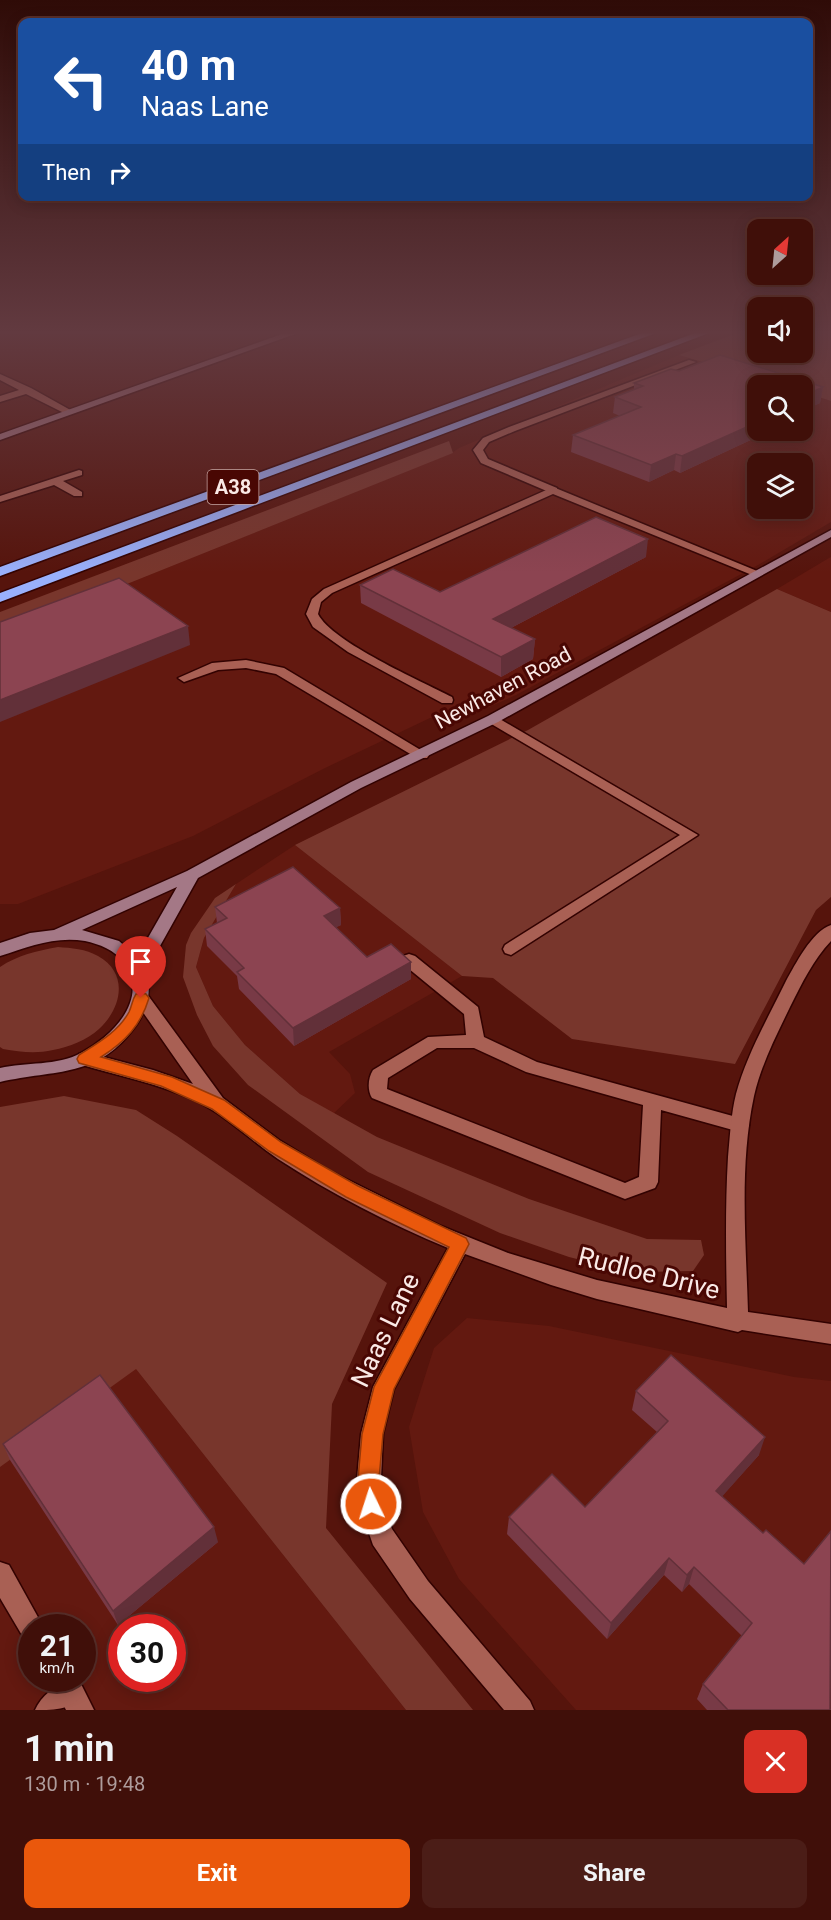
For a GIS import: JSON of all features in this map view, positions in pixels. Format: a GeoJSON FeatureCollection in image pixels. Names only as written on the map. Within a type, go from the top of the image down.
{"type":"FeatureCollection","features":[{"type":"Feature","properties":{"kind":"highway","name":"A38"},"geometry":{"type":"LineString","coordinates":[[0,572],[434,413]]}},
{"type":"Feature","properties":{"kind":"highway","name":"A38"},"geometry":{"type":"LineString","coordinates":[[0,598],[493,413]]}},
{"type":"Feature","properties":{"kind":"street"},"geometry":{"type":"LineString","coordinates":[[0,437],[67,413]]}},
{"type":"Feature","properties":{"kind":"street"},"geometry":{"type":"LineString","coordinates":[[556,413],[486,440],[477,450],[484,461],[756,573]]}},
{"type":"Feature","properties":{"kind":"street"},"geometry":{"type":"LineString","coordinates":[[0,499],[79,473]]}},
{"type":"Feature","properties":{"kind":"street"},"geometry":{"type":"LineString","coordinates":[[55,481],[78,494]]}},
{"type":"Feature","properties":{"kind":"street"},"geometry":{"type":"LineString","coordinates":[[447,700],[352,649],[317,624],[312,614],[316,601],[328,591],[553,490]]}},
{"type":"Feature","properties":{"kind":"street","name":"Newhaven Road"},"geometry":{"type":"LineString","coordinates":[[60,933],[192,875],[315,807],[493,720],[831,533]]}},
{"type":"Feature","properties":{"kind":"street"},"geometry":{"type":"LineString","coordinates":[[184,678],[216,666],[226,665],[246,664],[280,671],[422,754]]}},
{"type":"Feature","properties":{"kind":"street"},"geometry":{"type":"LineString","coordinates":[[493,720],[691,835],[511,949]]}},
{"type":"Feature","properties":{"kind":"street"},"geometry":{"type":"LineString","coordinates":[[138,970],[192,875]]}},
{"type":"Feature","properties":{"kind":"street"},"geometry":{"type":"LineString","coordinates":[[738,1322],[735,1202],[740,1125],[745,1095],[760,1050],[812,951],[831,931]]}},
{"type":"Feature","properties":{"kind":"street"},"geometry":{"type":"LineString","coordinates":[[1,949],[37,937],[60,933],[100,940],[115,946],[126,954],[138,970],[142,985],[137,1012],[126,1028],[110,1043],[85,1059],[54,1069],[4,1072]]}},
{"type":"Feature","properties":{"kind":"street"},"geometry":{"type":"LineString","coordinates":[[409,960],[472,1011],[476,1041]]}},
{"type":"Feature","properties":{"kind":"street"},"geometry":{"type":"LineString","coordinates":[[141,998],[218,1104]]}},
{"type":"Feature","properties":{"kind":"street"},"geometry":{"type":"LineString","coordinates":[[652,1102],[648,1182],[625,1191],[378,1093],[379,1075],[434,1042],[476,1041],[532,1067],[740,1125]]}},
{"type":"Feature","properties":{"kind":"street"},"geometry":{"type":"LineString","coordinates":[[85,1059],[127,1069],[166,1082],[218,1104],[275,1146],[352,1191],[460,1244]]}},
{"type":"Feature","properties":{"kind":"street","name":"Rudloe Drive"},"geometry":{"type":"LineString","coordinates":[[460,1244],[544,1275],[645,1302],[738,1322],[831,1334]]}},
{"type":"Feature","properties":{"kind":"street","name":"Naas Lane"},"geometry":{"type":"LineString","coordinates":[[460,1244],[384,1387],[372,1434],[369,1479],[371,1504],[382,1536],[419,1590],[521,1710]]}},
{"type":"Feature","properties":{"kind":"street"},"geometry":{"type":"LineString","coordinates":[[0,1574],[24,1614]]}},
{"type":"Feature","properties":{"kind":"street"},"geometry":{"type":"LineString","coordinates":[[48,1710],[71,1693]]}},
{"type":"Feature","properties":{"kind":"shaded area"},"geometry":{"type":"Polygon","coordinates":[[[542,413],[747,413],[747,441],[813,441],[813,413],[831,413],[831,522],[758,565],[516,695],[462,719],[430,718],[323,769],[193,836],[18,904],[0,904],[0,635],[452,453],[542,413]]]}},
{"type":"Feature","properties":{"kind":"shaded area"},"geometry":{"type":"Polygon","coordinates":[[[449,441],[453,453],[0,635],[0,612],[449,441]]]}},
{"type":"Feature","properties":{"kind":"shaded area"},"geometry":{"type":"Polygon","coordinates":[[[831,557],[831,612],[777,589],[829,558],[831,557]]]}},
{"type":"Feature","properties":{"kind":"shaded area"},"geometry":{"type":"Polygon","coordinates":[[[777,589],[831,612],[831,897],[816,910],[735,1064],[572,1039],[493,978],[462,976],[295,845],[528,730],[777,589]]]}},
{"type":"Feature","properties":{"kind":"shaded area"},"geometry":{"type":"Polygon","coordinates":[[[295,845],[462,976],[329,1052],[350,1074],[355,1093],[333,1114],[300,1094],[245,1045],[213,1006],[196,967],[204,938],[236,884],[295,845]]]}},
{"type":"Feature","properties":{"kind":"shaded area"},"geometry":{"type":"Polygon","coordinates":[[[236,884],[204,938],[196,967],[213,1006],[245,1045],[300,1094],[377,1137],[529,1199],[647,1239],[701,1240],[704,1255],[693,1271],[640,1272],[613,1268],[569,1257],[500,1233],[368,1172],[248,1085],[213,1046],[197,1015],[183,977],[186,945],[191,933],[215,898],[236,884]]]}},
{"type":"Feature","properties":{"kind":"shaded area"},"geometry":{"type":"Polygon","coordinates":[[[58,947],[89,952],[108,963],[118,981],[119,991],[113,1011],[99,1029],[71,1045],[40,1052],[3,1049],[0,1047],[0,967],[28,954],[58,947]]]}},
{"type":"Feature","properties":{"kind":"shaded area"},"geometry":{"type":"Polygon","coordinates":[[[64,1096],[136,1110],[177,1136],[387,1283],[332,1404],[326,1528],[473,1710],[406,1710],[136,1369],[0,1467],[0,1107],[64,1096]]]}},
{"type":"Feature","properties":{"kind":"shaded area"},"geometry":{"type":"Polygon","coordinates":[[[0,1228],[136,1369],[406,1710],[0,1710],[0,1228]]]}},
{"type":"Feature","properties":{"kind":"shaded area"},"geometry":{"type":"Polygon","coordinates":[[[467,1318],[549,1326],[794,1377],[831,1381],[831,1710],[576,1710],[459,1579],[423,1512],[409,1427],[434,1348],[467,1318]]]}},
{"type":"Feature","properties":{"kind":"building"},"geometry":{"type":"Polygon","coordinates":[[[627,413],[747,413],[747,427],[682,456],[676,454],[651,465],[573,435],[627,413]]]}},
{"type":"Feature","properties":{"kind":"building"},"geometry":{"type":"Polygon","coordinates":[[[596,517],[648,539],[493,619],[535,639],[501,657],[360,585],[393,569],[440,592],[596,517]]]}},
{"type":"Feature","properties":{"kind":"building"},"geometry":{"type":"Polygon","coordinates":[[[119,578],[188,626],[0,700],[0,622],[119,578]]]}},
{"type":"Feature","properties":{"kind":"building"},"geometry":{"type":"Polygon","coordinates":[[[293,867],[340,908],[324,916],[367,957],[391,944],[411,962],[293,1028],[237,972],[244,968],[205,929],[227,918],[215,907],[293,867]]]}},
{"type":"Feature","properties":{"kind":"building"},"geometry":{"type":"Polygon","coordinates":[[[671,1355],[765,1437],[716,1491],[763,1533],[766,1530],[804,1564],[831,1531],[830,1710],[728,1710],[703,1684],[752,1623],[694,1567],[687,1575],[669,1558],[611,1623],[509,1517],[552,1474],[585,1507],[668,1421],[636,1391],[671,1355]]]}},
{"type":"Feature","properties":{"kind":"building"},"geometry":{"type":"Polygon","coordinates":[[[100,1375],[214,1527],[113,1611],[3,1444],[100,1375]]]}},
{"type":"Feature","properties":{"kind":"route"},"geometry":{"type":"LineString","coordinates":[[141,998],[137,1012],[126,1028],[110,1043],[85,1059],[127,1069],[166,1082],[218,1104],[275,1146],[352,1191],[460,1244],[384,1387],[372,1434],[369,1479],[371,1504]]}}]}
